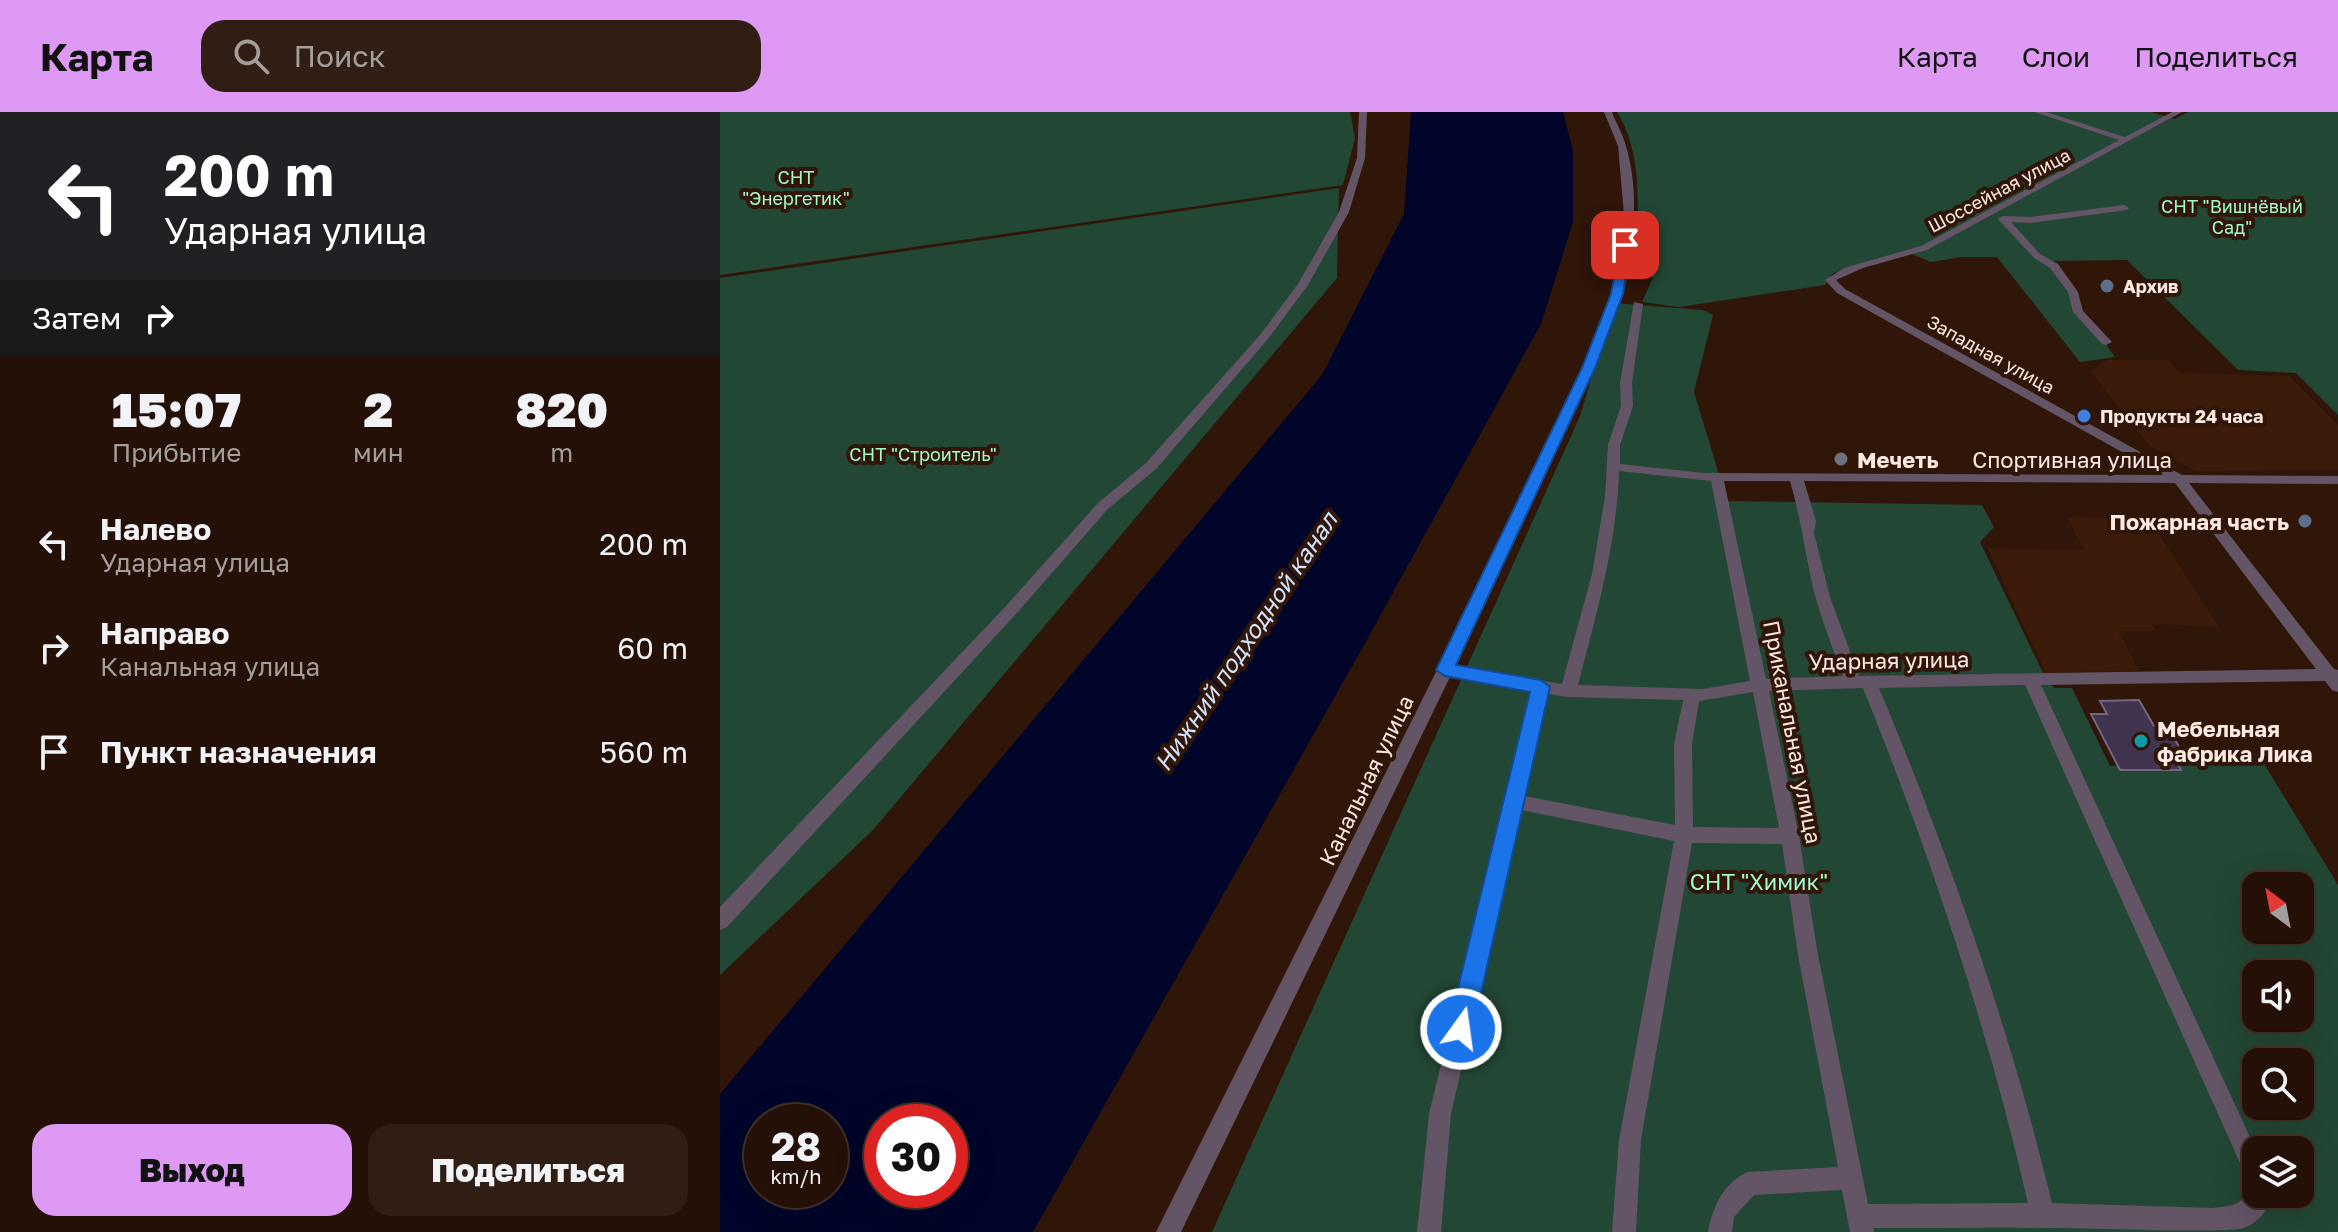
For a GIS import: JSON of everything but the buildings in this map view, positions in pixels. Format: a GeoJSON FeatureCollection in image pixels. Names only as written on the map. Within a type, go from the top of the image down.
{"type":"FeatureCollection","features":[{"type":"Feature","properties":{"kind":"street"},"geometry":{"type":"LineString","coordinates":[[720,921],[1011,610],[1103,506],[1151,466],[1264,337],[1303,285],[1344,212],[1361,158],[1363,112]]}},
{"type":"Feature","properties":{"kind":"street","name":"Канальная улица"},"geometry":{"type":"LineString","coordinates":[[1168,1232],[1445,670],[1588,368],[1617,294],[1629,215],[1622,146],[1608,112]]}},
{"type":"Feature","properties":{"kind":"street"},"geometry":{"type":"LineString","coordinates":[[2038,112],[2126,140]]}},
{"type":"Feature","properties":{"kind":"street","name":"Шоссейная улица"},"geometry":{"type":"LineString","coordinates":[[1830,280],[1843,272],[1900,258],[1924,248],[2178,112]]}},
{"type":"Feature","properties":{"kind":"street"},"geometry":{"type":"LineString","coordinates":[[1992,214],[2003,219],[2030,220],[2124,208]]}},
{"type":"Feature","properties":{"kind":"street"},"geometry":{"type":"LineString","coordinates":[[2003,219],[2037,256],[2054,266],[2073,292],[2078,312],[2106,342]]}},
{"type":"Feature","properties":{"kind":"street","name":"Западная улица"},"geometry":{"type":"LineString","coordinates":[[1830,280],[1841,291],[2179,479]]}},
{"type":"Feature","properties":{"kind":"street"},"geometry":{"type":"LineString","coordinates":[[1568,691],[1599,574],[1615,467],[1614,445],[1627,406],[1626,383],[1638,304]]}},
{"type":"Feature","properties":{"kind":"street","name":"Спортивная улица"},"geometry":{"type":"LineString","coordinates":[[1615,467],[1717,477],[2338,480]]}},
{"type":"Feature","properties":{"kind":"street","name":"Приканальная улица"},"geometry":{"type":"LineString","coordinates":[[1717,477],[1790,836],[1808,955],[1860,1224]]}},
{"type":"Feature","properties":{"kind":"street"},"geometry":{"type":"LineString","coordinates":[[1796,478],[1809,521],[1807,533],[1823,597],[1860,682],[1912,784],[1974,968],[2023,1128],[2043,1215]]}},
{"type":"Feature","properties":{"kind":"street"},"geometry":{"type":"LineString","coordinates":[[2179,479],[2335,679]]}},
{"type":"Feature","properties":{"kind":"street","name":"Ударная улица"},"geometry":{"type":"LineString","coordinates":[[1445,670],[1568,691],[1692,695],[1759,685],[1860,682],[2335,679]]}},
{"type":"Feature","properties":{"kind":"street"},"geometry":{"type":"LineString","coordinates":[[2030,679],[2242,1145]]}},
{"type":"Feature","properties":{"kind":"street"},"geometry":{"type":"LineString","coordinates":[[1429,1232],[1440,1114],[1541,687]]}},
{"type":"Feature","properties":{"kind":"street"},"geometry":{"type":"LineString","coordinates":[[1624,1232],[1630,1140],[1684,835],[1683,744],[1692,695]]}},
{"type":"Feature","properties":{"kind":"street"},"geometry":{"type":"LineString","coordinates":[[1515,802],[1684,835],[1790,836]]}},
{"type":"Feature","properties":{"kind":"street"},"geometry":{"type":"LineString","coordinates":[[1720,1232],[1723,1212],[1748,1184],[1852,1178]]}},
{"type":"Feature","properties":{"kind":"street"},"geometry":{"type":"LineString","coordinates":[[1860,1224],[2043,1215],[2214,1226],[2240,1217],[2252,1208]]}},
{"type":"Feature","properties":{"kind":"shaded area"},"geometry":{"type":"Polygon","coordinates":[[[2107,360],[2168,360],[2180,373],[2289,376],[2338,425],[2338,470],[2195,471],[2150,446],[2090,371],[2107,360]]]}},
{"type":"Feature","properties":{"kind":"shaded area"},"geometry":{"type":"Polygon","coordinates":[[[2067,517],[2149,519],[2219,627],[2152,624],[2156,631],[2118,631],[2139,670],[2046,673],[1988,549],[2084,550],[2067,517]]]}},
{"type":"Feature","properties":{"kind":"green space","name":"СНТ \"Энергетик\""},"geometry":{"type":"Polygon","coordinates":[[[720,112],[1350,112],[1355,138],[1343,185],[720,275],[720,112]]]}},
{"type":"Feature","properties":{"kind":"green space","name":"СНТ \"Вишнёвый Сад\""},"geometry":{"type":"Polygon","coordinates":[[[1617,112],[2151,112],[2175,119],[2188,112],[2338,112],[2338,415],[2296,373],[2238,370],[2127,260],[2047,261],[2115,357],[2080,362],[1997,257],[1962,257],[1931,262],[1907,252],[1843,269],[1832,274],[1825,285],[1679,307],[1642,302],[1653,278],[1634,274],[1638,212],[1636,170],[1626,130],[1617,112]]]}},
{"type":"Feature","properties":{"kind":"green space","name":"СНТ \"Строитель\""},"geometry":{"type":"Polygon","coordinates":[[[1339,188],[1337,278],[873,830],[720,975],[720,278],[1339,188]]]}},
{"type":"Feature","properties":{"kind":"green space","name":"СНТ \"Химик\""},"geometry":{"type":"Polygon","coordinates":[[[1614,303],[1703,310],[1713,315],[1694,392],[1727,501],[1982,505],[1994,527],[1980,542],[2044,675],[2054,688],[2072,688],[2110,766],[2258,754],[2338,885],[2338,1232],[1212,1232],[1580,416],[1614,303]]]}},
{"type":"Feature","properties":{"kind":"water","name":"Нижний подходной канал"},"geometry":{"type":"Polygon","coordinates":[[[1411,112],[1563,112],[1573,150],[1573,222],[1541,324],[1033,1232],[720,1232],[720,1094],[1322,375],[1404,214],[1411,112]]]}},
{"type":"Feature","properties":{"kind":"place","name":"Архив"},"geometry":{"type":"Point","coordinates":[2107,286]}},
{"type":"Feature","properties":{"kind":"place","name":"Продукты 24 часа"},"geometry":{"type":"Point","coordinates":[2084,416]}},
{"type":"Feature","properties":{"kind":"place","name":"Мечеть"},"geometry":{"type":"Point","coordinates":[1841,459]}},
{"type":"Feature","properties":{"kind":"place","name":"Пожарная часть"},"geometry":{"type":"Point","coordinates":[2305,521]}},
{"type":"Feature","properties":{"kind":"place","name":"Мебельная фабрика Лика"},"geometry":{"type":"Point","coordinates":[2141,741]}},
{"type":"Feature","properties":{"kind":"route"},"geometry":{"type":"LineString","coordinates":[[1461,1029],[1541,687],[1445,670],[1588,368],[1617,294],[1625,245]]}}]}
